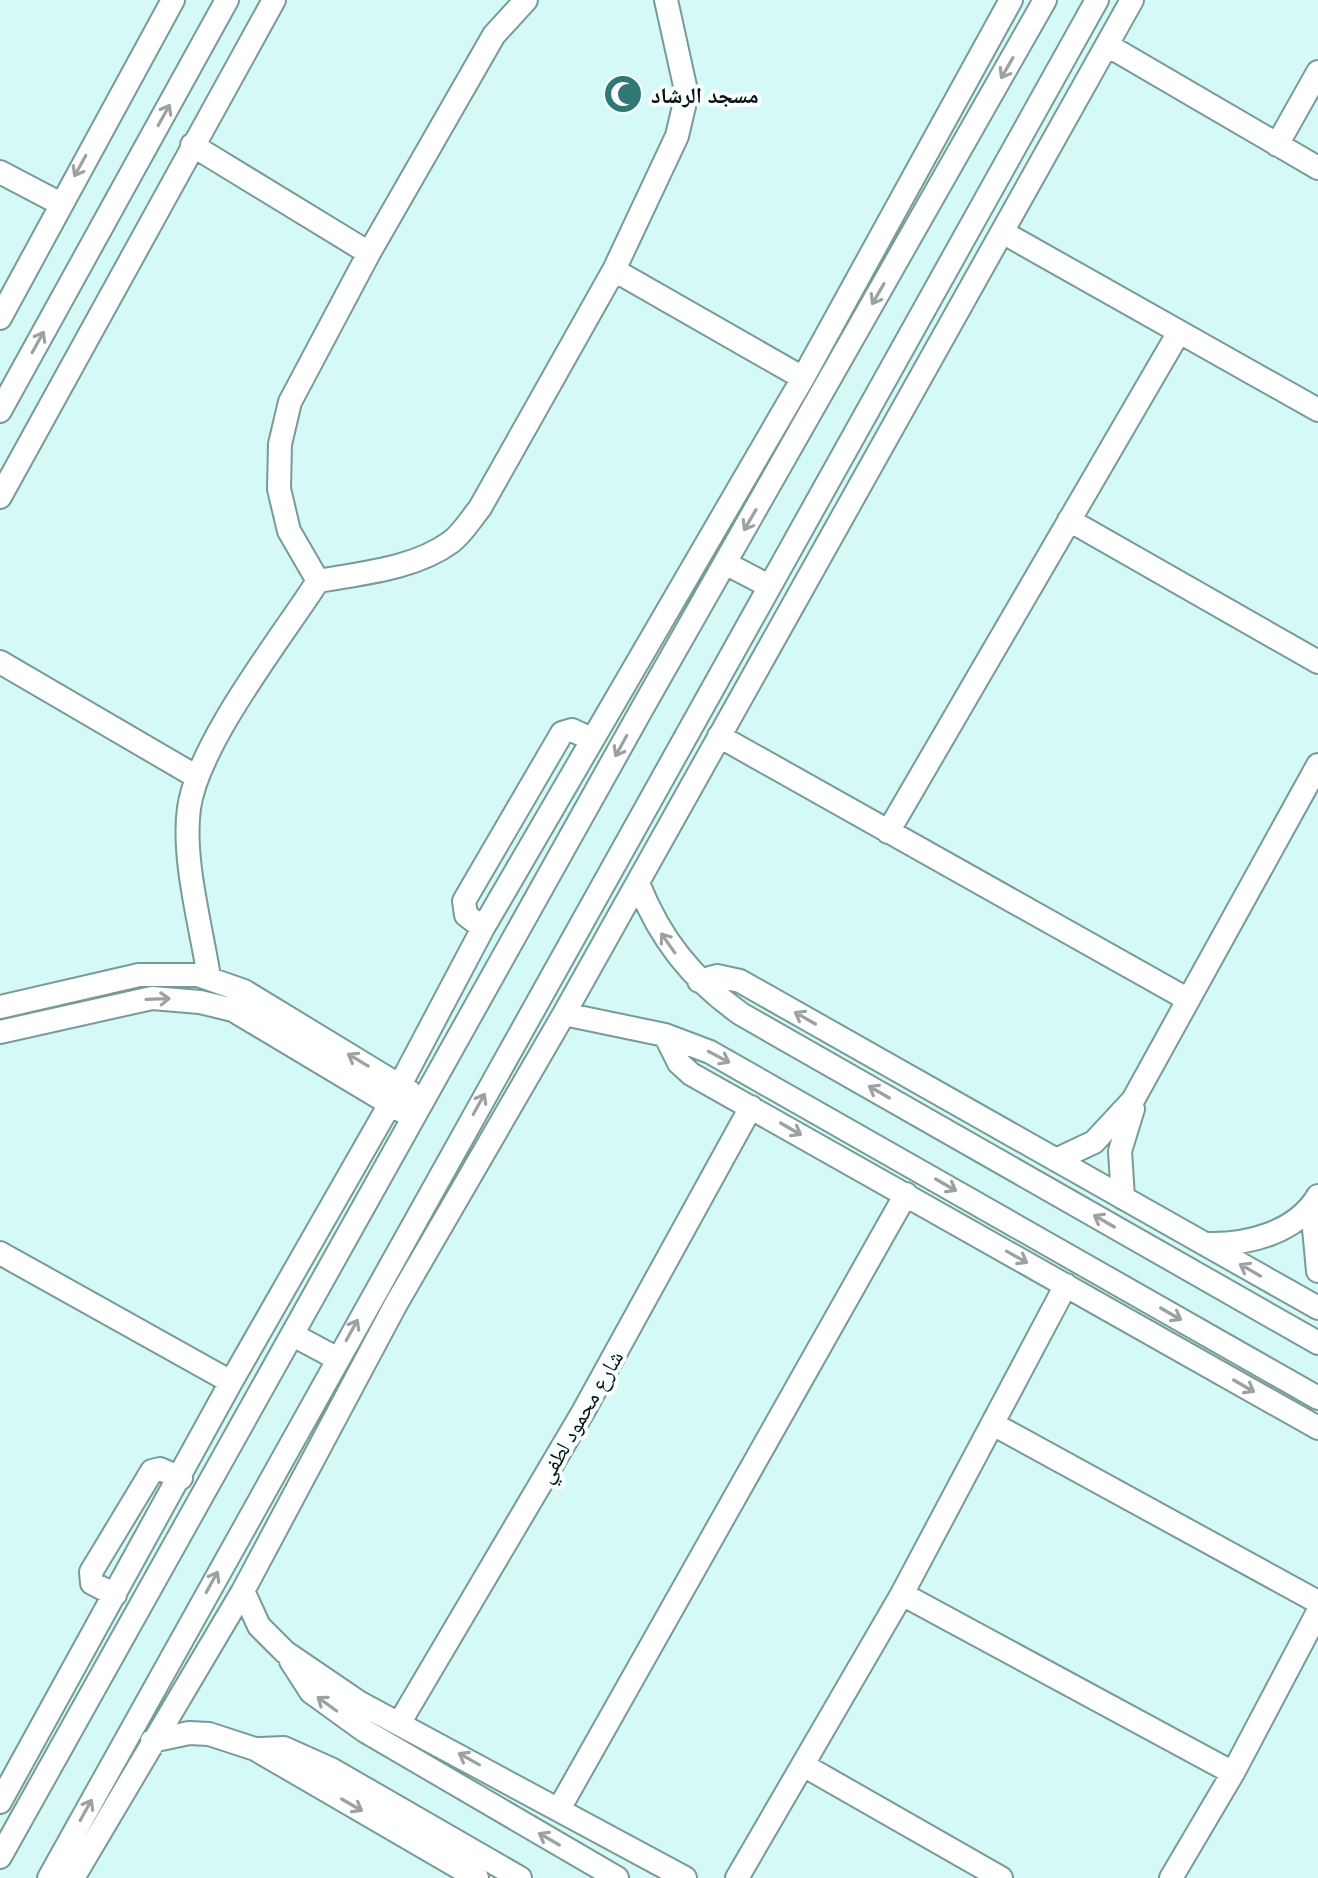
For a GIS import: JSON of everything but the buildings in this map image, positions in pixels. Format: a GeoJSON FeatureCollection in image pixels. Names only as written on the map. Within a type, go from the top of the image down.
{"type":"FeatureCollection","features":[{"type":"Feature","properties":{"kind":"street"},"geometry":{"type":"LineString","coordinates":[[0,318],[59,203],[173,0]]}},
{"type":"Feature","properties":{"kind":"street"},"geometry":{"type":"LineString","coordinates":[[0,411],[227,0]]}},
{"type":"Feature","properties":{"kind":"street"},"geometry":{"type":"LineString","coordinates":[[0,497],[274,0]]}},
{"type":"Feature","properties":{"kind":"street"},"geometry":{"type":"LineString","coordinates":[[318,581],[289,531],[279,489],[280,444],[290,402],[369,253],[494,35],[526,0]]}},
{"type":"Feature","properties":{"kind":"street"},"geometry":{"type":"LineString","coordinates":[[209,977],[187,839],[189,808],[197,777],[220,733],[318,581],[392,567],[453,542],[480,508],[614,270],[677,136],[685,102],[682,60],[666,0]]}},
{"type":"Feature","properties":{"kind":"street"},"geometry":{"type":"LineString","coordinates":[[0,1802],[181,1478],[231,1382],[395,1095],[483,928],[803,378],[1011,0]]}},
{"type":"Feature","properties":{"kind":"street"},"geometry":{"type":"LineString","coordinates":[[0,1857],[295,1336],[725,563],[1045,0]]}},
{"type":"Feature","properties":{"kind":"street"},"geometry":{"type":"LineString","coordinates":[[49,1878],[336,1358],[1097,0]]}},
{"type":"Feature","properties":{"kind":"street"},"geometry":{"type":"LineString","coordinates":[[73,1878],[243,1591],[396,1304],[638,883],[1132,0]]}},
{"type":"Feature","properties":{"kind":"street"},"geometry":{"type":"LineString","coordinates":[[1107,45],[1318,168]]}},
{"type":"Feature","properties":{"kind":"street"},"geometry":{"type":"LineString","coordinates":[[1277,145],[1318,72]]}},
{"type":"Feature","properties":{"kind":"street"},"geometry":{"type":"LineString","coordinates":[[192,145],[369,253]]}},
{"type":"Feature","properties":{"kind":"street"},"geometry":{"type":"LineString","coordinates":[[0,172],[59,203]]}},
{"type":"Feature","properties":{"kind":"street"},"geometry":{"type":"LineString","coordinates":[[1004,233],[1318,410]]}},
{"type":"Feature","properties":{"kind":"street"},"geometry":{"type":"LineString","coordinates":[[614,270],[803,378]]}},
{"type":"Feature","properties":{"kind":"street"},"geometry":{"type":"LineString","coordinates":[[888,832],[1179,332]]}},
{"type":"Feature","properties":{"kind":"street"},"geometry":{"type":"LineString","coordinates":[[1069,520],[1318,662]]}},
{"type":"Feature","properties":{"kind":"street"},"geometry":{"type":"LineString","coordinates":[[725,563],[769,586]]}},
{"type":"Feature","properties":{"kind":"street"},"geometry":{"type":"LineString","coordinates":[[0,662],[197,777]]}},
{"type":"Feature","properties":{"kind":"street"},"geometry":{"type":"LineString","coordinates":[[719,736],[1187,999]]}},
{"type":"Feature","properties":{"kind":"street"},"geometry":{"type":"LineString","coordinates":[[1056,1160],[1094,1142],[1133,1100],[1318,765]]}},
{"type":"Feature","properties":{"kind":"street"},"geometry":{"type":"LineString","coordinates":[[638,883],[651,917],[669,946],[699,981],[741,1014],[1318,1343]]}},
{"type":"Feature","properties":{"kind":"street"},"geometry":{"type":"LineString","coordinates":[[0,1007],[105,983],[170,973],[209,977],[244,991],[395,1095]]}},
{"type":"Feature","properties":{"kind":"street"},"geometry":{"type":"LineString","coordinates":[[699,981],[717,976],[740,981],[1318,1308]]}},
{"type":"Feature","properties":{"kind":"street"},"geometry":{"type":"LineString","coordinates":[[105,983],[110,1006]]}},
{"type":"Feature","properties":{"kind":"street"},"geometry":{"type":"LineString","coordinates":[[53,995],[58,1018]]}},
{"type":"Feature","properties":{"kind":"street"},"geometry":{"type":"LineString","coordinates":[[0,1032],[110,1006],[172,998],[233,1010],[420,1110]]}},
{"type":"Feature","properties":{"kind":"street"},"geometry":{"type":"LineString","coordinates":[[564,1014],[665,1035],[710,1052],[1318,1398]]}},
{"type":"Feature","properties":{"kind":"street"},"geometry":{"type":"LineString","coordinates":[[665,1035],[679,1063],[691,1074],[1318,1428]]}},
{"type":"Feature","properties":{"kind":"street"},"geometry":{"type":"LineString","coordinates":[[1123,1198],[1120,1151],[1133,1111],[1133,1100]]}},
{"type":"Feature","properties":{"kind":"street","name":"شارع محمود لطفي"},"geometry":{"type":"LineString","coordinates":[[400,1722],[583,1412],[751,1107]]}},
{"type":"Feature","properties":{"kind":"street"},"geometry":{"type":"LineString","coordinates":[[559,1809],[906,1194]]}},
{"type":"Feature","properties":{"kind":"street"},"geometry":{"type":"LineString","coordinates":[[1205,1244],[1234,1243],[1263,1236],[1289,1224],[1315,1201]]}},
{"type":"Feature","properties":{"kind":"street"},"geometry":{"type":"LineString","coordinates":[[1315,1201],[1318,1271]]}},
{"type":"Feature","properties":{"kind":"street"},"geometry":{"type":"LineString","coordinates":[[0,1253],[231,1382]]}},
{"type":"Feature","properties":{"kind":"street"},"geometry":{"type":"LineString","coordinates":[[737,1878],[902,1594],[1066,1285]]}},
{"type":"Feature","properties":{"kind":"street"},"geometry":{"type":"LineString","coordinates":[[295,1336],[336,1358]]}},
{"type":"Feature","properties":{"kind":"street"},"geometry":{"type":"LineString","coordinates":[[993,1424],[1318,1602]]}},
{"type":"Feature","properties":{"kind":"street"},"geometry":{"type":"LineString","coordinates":[[115,1595],[92,1583],[91,1572],[152,1471],[160,1469],[181,1478]]}},
{"type":"Feature","properties":{"kind":"street"},"geometry":{"type":"LineString","coordinates":[[243,1591],[259,1626],[285,1652],[360,1703],[685,1878]]}},
{"type":"Feature","properties":{"kind":"street"},"geometry":{"type":"LineString","coordinates":[[902,1594],[1233,1773]]}},
{"type":"Feature","properties":{"kind":"street"},"geometry":{"type":"LineString","coordinates":[[1171,1878],[1233,1773],[1318,1612]]}},
{"type":"Feature","properties":{"kind":"street"},"geometry":{"type":"LineString","coordinates":[[285,1652],[311,1692],[365,1731],[617,1878]]}},
{"type":"Feature","properties":{"kind":"street"},"geometry":{"type":"LineString","coordinates":[[152,1741],[199,1733],[255,1749],[477,1878]]}},
{"type":"Feature","properties":{"kind":"street"},"geometry":{"type":"LineString","coordinates":[[255,1749],[284,1748],[331,1769],[520,1878]]}},
{"type":"Feature","properties":{"kind":"street"},"geometry":{"type":"LineString","coordinates":[[803,1765],[1001,1878]]}},
{"type":"Feature","properties":{"kind":"place","name":"مسجد الرشاد"},"geometry":{"type":"Point","coordinates":[623,94]}}]}
